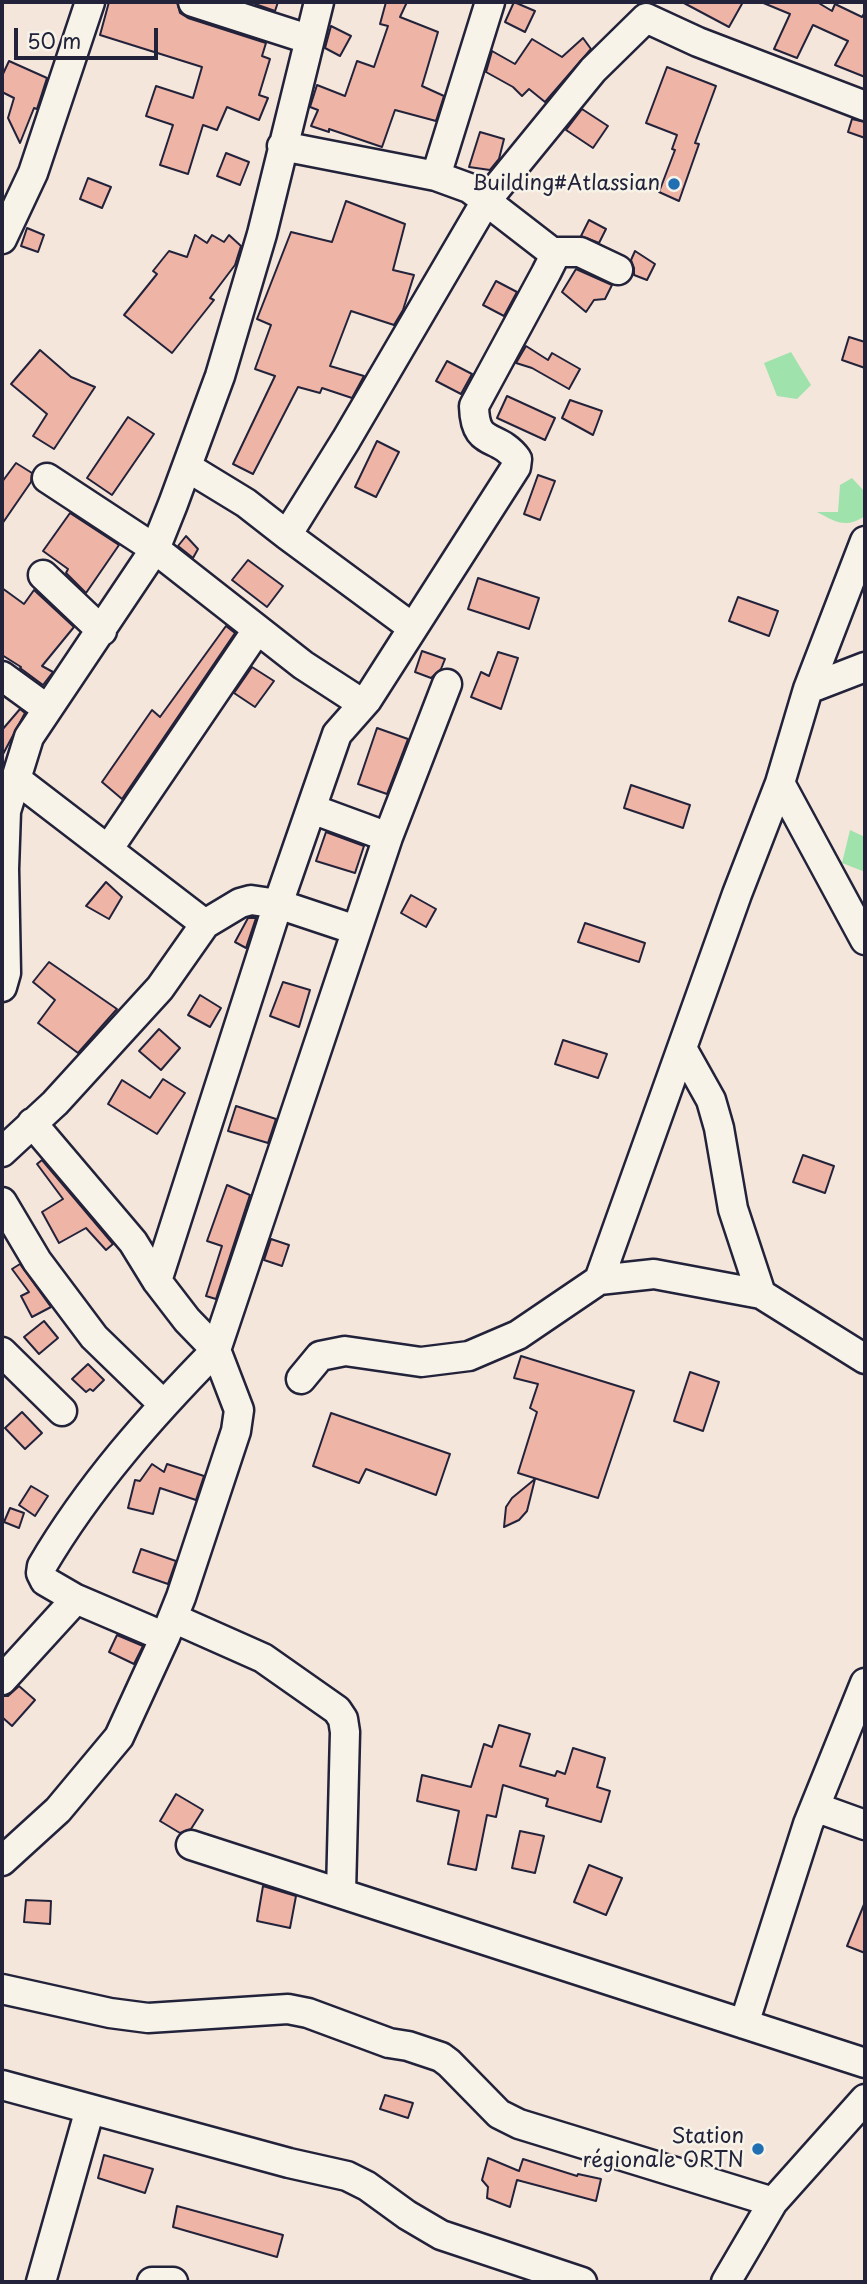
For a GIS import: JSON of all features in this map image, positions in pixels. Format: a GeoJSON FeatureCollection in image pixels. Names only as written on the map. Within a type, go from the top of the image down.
{"type":"FeatureCollection","features":[{"type":"Feature","properties":{"kind":"street"},"geometry":{"type":"LineString","coordinates":[[2,239],[33,173],[90,2]]}},
{"type":"Feature","properties":{"kind":"street"},"geometry":{"type":"LineString","coordinates":[[193,2],[308,39]]}},
{"type":"Feature","properties":{"kind":"street"},"geometry":{"type":"LineString","coordinates":[[2,987],[6,972],[3,871],[6,811],[29,737],[155,549],[232,337],[262,233],[319,2]]}},
{"type":"Feature","properties":{"kind":"street"},"geometry":{"type":"LineString","coordinates":[[436,176],[490,2]]}},
{"type":"Feature","properties":{"kind":"street"},"geometry":{"type":"LineString","coordinates":[[287,535],[486,201],[593,70],[652,10],[698,42],[865,106]]}},
{"type":"Feature","properties":{"kind":"street"},"geometry":{"type":"LineString","coordinates":[[282,146],[436,176],[469,188],[552,252],[580,252],[618,270]]}},
{"type":"Feature","properties":{"kind":"street"},"geometry":{"type":"LineString","coordinates":[[157,1281],[278,904],[337,734],[344,723],[363,705],[516,467],[517,459],[512,453],[476,428],[474,406],[546,273],[553,259],[552,252]]}},
{"type":"Feature","properties":{"kind":"street"},"geometry":{"type":"LineString","coordinates":[[187,467],[246,503],[413,628]]}},
{"type":"Feature","properties":{"kind":"street"},"geometry":{"type":"LineString","coordinates":[[47,478],[155,549],[303,665],[363,705]]}},
{"type":"Feature","properties":{"kind":"street"},"geometry":{"type":"LineString","coordinates":[[599,1280],[737,894],[780,783],[808,690],[865,541]]}},
{"type":"Feature","properties":{"kind":"street"},"geometry":{"type":"LineString","coordinates":[[43,575],[102,631]]}},
{"type":"Feature","properties":{"kind":"street"},"geometry":{"type":"LineString","coordinates":[[108,848],[257,630]]}},
{"type":"Feature","properties":{"kind":"street"},"geometry":{"type":"LineString","coordinates":[[808,690],[865,667]]}},
{"type":"Feature","properties":{"kind":"street"},"geometry":{"type":"LineString","coordinates":[[2,676],[46,708]]}},
{"type":"Feature","properties":{"kind":"street"},"geometry":{"type":"LineString","coordinates":[[341,1893],[345,1732],[343,1719],[337,1710],[263,1657],[76,1599],[45,1581],[41,1573],[42,1566],[69,1520],[163,1404],[216,1350],[388,837],[447,684]]}},
{"type":"Feature","properties":{"kind":"street"},"geometry":{"type":"LineString","coordinates":[[16,779],[205,924]]}},
{"type":"Feature","properties":{"kind":"street"},"geometry":{"type":"LineString","coordinates":[[780,783],[865,940]]}},
{"type":"Feature","properties":{"kind":"street"},"geometry":{"type":"LineString","coordinates":[[312,809],[388,837]]}},
{"type":"Feature","properties":{"kind":"street"},"geometry":{"type":"LineString","coordinates":[[2,1152],[55,1104],[160,988],[205,924],[245,901],[278,904],[356,930]]}},
{"type":"Feature","properties":{"kind":"street"},"geometry":{"type":"LineString","coordinates":[[683,1050],[711,1100],[719,1128],[733,1209],[761,1294]]}},
{"type":"Feature","properties":{"kind":"street"},"geometry":{"type":"LineString","coordinates":[[2,1861],[58,1810],[113,1746],[169,1628],[236,1431],[239,1410],[216,1350],[187,1320],[157,1281],[133,1242],[32,1123]]}},
{"type":"Feature","properties":{"kind":"street"},"geometry":{"type":"LineString","coordinates":[[2,1202],[37,1261],[94,1337],[163,1404]]}},
{"type":"Feature","properties":{"kind":"street"},"geometry":{"type":"LineString","coordinates":[[301,1379],[320,1356],[345,1351],[421,1362],[470,1356],[518,1335],[599,1280],[654,1273],[761,1294],[865,1359]]}},
{"type":"Feature","properties":{"kind":"street"},"geometry":{"type":"LineString","coordinates":[[2,1352],[62,1411]]}},
{"type":"Feature","properties":{"kind":"street"},"geometry":{"type":"LineString","coordinates":[[2,1681],[76,1599]]}},
{"type":"Feature","properties":{"kind":"street"},"geometry":{"type":"LineString","coordinates":[[744,2024],[808,1824],[865,1683]]}},
{"type":"Feature","properties":{"kind":"street"},"geometry":{"type":"LineString","coordinates":[[815,1807],[865,1825]]}},
{"type":"Feature","properties":{"kind":"street"},"geometry":{"type":"LineString","coordinates":[[191,1844],[865,2063]]}},
{"type":"Feature","properties":{"kind":"street"},"geometry":{"type":"LineString","coordinates":[[2,1989],[97,2011],[148,2018],[288,2009],[308,2013],[389,2043],[441,2057],[499,2114],[519,2124],[773,2202]]}},
{"type":"Feature","properties":{"kind":"street"},"geometry":{"type":"LineString","coordinates":[[2,2085],[289,2163],[347,2176],[367,2186],[441,2235],[582,2282]]}},
{"type":"Feature","properties":{"kind":"street"},"geometry":{"type":"LineString","coordinates":[[726,2282],[773,2202],[865,2099]]}},
{"type":"Feature","properties":{"kind":"street"},"geometry":{"type":"LineString","coordinates":[[41,2282],[90,2109]]}},
{"type":"Feature","properties":{"kind":"street"},"geometry":{"type":"LineString","coordinates":[[152,2282],[173,2282]]}},
{"type":"Feature","properties":{"kind":"green space"},"geometry":{"type":"Polygon","coordinates":[[[791,352],[811,385],[797,399],[777,396],[764,363],[791,352]]]}},
{"type":"Feature","properties":{"kind":"green space"},"geometry":{"type":"Polygon","coordinates":[[[852,478],[865,492],[865,516],[852,522],[841,523],[817,512],[838,512],[840,485],[852,478]]]}},
{"type":"Feature","properties":{"kind":"green space"},"geometry":{"type":"Polygon","coordinates":[[[850,830],[865,837],[865,872],[842,863],[850,830]]]}},
{"type":"Feature","properties":{"kind":"building"},"geometry":{"type":"Polygon","coordinates":[[[109,2],[177,2],[180,13],[188,18],[266,43],[262,56],[270,59],[259,95],[268,98],[259,120],[227,107],[217,130],[203,125],[188,174],[160,165],[173,125],[146,116],[156,86],[193,98],[202,67],[100,35],[109,2]]]}},
{"type":"Feature","properties":{"kind":"building"},"geometry":{"type":"Polygon","coordinates":[[[278,2],[275,11],[255,4],[278,2]]]}},
{"type":"Feature","properties":{"kind":"building"},"geometry":{"type":"Polygon","coordinates":[[[386,2],[407,2],[400,17],[438,32],[422,86],[444,96],[436,121],[395,110],[382,147],[329,129],[329,132],[311,126],[318,110],[310,107],[317,85],[345,96],[357,61],[374,67],[388,26],[380,24],[386,2]]]}},
{"type":"Feature","properties":{"kind":"building"},"geometry":{"type":"Polygon","coordinates":[[[514,2],[535,11],[525,32],[505,22],[514,2]]]}},
{"type":"Feature","properties":{"kind":"building"},"geometry":{"type":"Polygon","coordinates":[[[682,2],[743,2],[729,27],[682,2]]]}},
{"type":"Feature","properties":{"kind":"building"},"geometry":{"type":"Polygon","coordinates":[[[761,2],[817,2],[832,11],[835,4],[862,17],[865,12],[865,77],[835,65],[848,41],[813,25],[797,58],[774,49],[790,14],[761,2]]]}},
{"type":"Feature","properties":{"kind":"building"},"geometry":{"type":"Polygon","coordinates":[[[331,26],[351,36],[340,56],[325,48],[331,26]]]}},
{"type":"Feature","properties":{"kind":"building"},"geometry":{"type":"Polygon","coordinates":[[[583,38],[591,49],[545,102],[529,89],[522,96],[513,87],[486,72],[492,51],[515,64],[532,39],[562,57],[583,38]]]}},
{"type":"Feature","properties":{"kind":"building"},"geometry":{"type":"Polygon","coordinates":[[[9,61],[47,78],[37,109],[34,108],[20,143],[8,118],[14,98],[2,92],[2,76],[9,61]]]}},
{"type":"Feature","properties":{"kind":"building"},"geometry":{"type":"Polygon","coordinates":[[[667,67],[716,86],[695,143],[699,144],[679,201],[659,192],[675,150],[672,149],[677,135],[646,123],[667,67]]]}},
{"type":"Feature","properties":{"kind":"building"},"geometry":{"type":"Polygon","coordinates":[[[582,109],[608,126],[593,148],[566,130],[582,109]]]}},
{"type":"Feature","properties":{"kind":"building"},"geometry":{"type":"Polygon","coordinates":[[[852,119],[865,122],[865,138],[848,132],[852,119]]]}},
{"type":"Feature","properties":{"kind":"building"},"geometry":{"type":"Polygon","coordinates":[[[480,132],[504,139],[499,159],[490,170],[469,167],[480,132]]]}},
{"type":"Feature","properties":{"kind":"building"},"geometry":{"type":"Polygon","coordinates":[[[226,153],[249,162],[240,185],[217,176],[226,153]]]}},
{"type":"Feature","properties":{"kind":"building"},"geometry":{"type":"Polygon","coordinates":[[[88,178],[111,187],[102,208],[80,199],[88,178]]]}},
{"type":"Feature","properties":{"kind":"building"},"geometry":{"type":"Polygon","coordinates":[[[346,201],[405,224],[393,270],[414,275],[403,310],[394,325],[351,311],[330,366],[364,376],[352,398],[322,388],[320,393],[298,387],[253,474],[233,464],[275,376],[255,369],[271,325],[257,319],[291,232],[332,242],[346,201]]]}},
{"type":"Feature","properties":{"kind":"building","name":"Building#Atlassian"},"geometry":{"type":"Polygon","coordinates":[[[589,220],[606,229],[599,243],[581,236],[589,220]]]}},
{"type":"Feature","properties":{"kind":"building"},"geometry":{"type":"Polygon","coordinates":[[[27,228],[44,235],[38,252],[21,246],[27,228]]]}},
{"type":"Feature","properties":{"kind":"building"},"geometry":{"type":"Polygon","coordinates":[[[195,235],[207,243],[212,235],[224,242],[229,235],[241,246],[235,265],[210,298],[214,300],[172,353],[124,315],[157,274],[153,271],[169,251],[187,257],[195,235]]]}},
{"type":"Feature","properties":{"kind":"building"},"geometry":{"type":"Polygon","coordinates":[[[635,251],[655,264],[647,280],[634,275],[631,260],[635,251]]]}},
{"type":"Feature","properties":{"kind":"building"},"geometry":{"type":"Polygon","coordinates":[[[576,269],[612,285],[605,299],[594,300],[586,312],[562,292],[576,269]]]}},
{"type":"Feature","properties":{"kind":"building"},"geometry":{"type":"Polygon","coordinates":[[[496,281],[517,292],[504,316],[483,305],[496,281]]]}},
{"type":"Feature","properties":{"kind":"building"},"geometry":{"type":"Polygon","coordinates":[[[849,337],[865,342],[865,368],[842,360],[849,337]]]}},
{"type":"Feature","properties":{"kind":"building"},"geometry":{"type":"Polygon","coordinates":[[[526,346],[548,360],[552,353],[580,369],[569,389],[532,368],[516,363],[526,346]]]}},
{"type":"Feature","properties":{"kind":"building"},"geometry":{"type":"Polygon","coordinates":[[[40,350],[71,377],[95,387],[54,449],[33,436],[47,414],[11,384],[40,350]]]}},
{"type":"Feature","properties":{"kind":"building"},"geometry":{"type":"Polygon","coordinates":[[[447,361],[472,374],[461,394],[436,381],[447,361]]]}},
{"type":"Feature","properties":{"kind":"building"},"geometry":{"type":"Polygon","coordinates":[[[507,396],[555,418],[545,440],[497,418],[507,396]]]}},
{"type":"Feature","properties":{"kind":"building"},"geometry":{"type":"Polygon","coordinates":[[[570,400],[602,411],[593,435],[562,418],[570,400]]]}},
{"type":"Feature","properties":{"kind":"building"},"geometry":{"type":"Polygon","coordinates":[[[128,417],[154,434],[112,495],[87,478],[128,417]]]}},
{"type":"Feature","properties":{"kind":"building"},"geometry":{"type":"Polygon","coordinates":[[[377,441],[399,452],[376,497],[355,487],[377,441]]]}},
{"type":"Feature","properties":{"kind":"building"},"geometry":{"type":"Polygon","coordinates":[[[16,463],[32,473],[31,482],[2,524],[2,482],[16,463]]]}},
{"type":"Feature","properties":{"kind":"building"},"geometry":{"type":"Polygon","coordinates":[[[538,475],[555,481],[540,520],[524,514],[538,475]]]}},
{"type":"Feature","properties":{"kind":"building"},"geometry":{"type":"Polygon","coordinates":[[[70,513],[119,545],[86,593],[66,573],[68,569],[43,551],[70,513]]]}},
{"type":"Feature","properties":{"kind":"building"},"geometry":{"type":"Polygon","coordinates":[[[186,536],[198,549],[193,558],[178,546],[186,536]]]}},
{"type":"Feature","properties":{"kind":"building"},"geometry":{"type":"Polygon","coordinates":[[[248,560],[283,586],[267,607],[232,580],[248,560]]]}},
{"type":"Feature","properties":{"kind":"building"},"geometry":{"type":"Polygon","coordinates":[[[478,578],[539,598],[529,629],[468,609],[478,578]]]}},
{"type":"Feature","properties":{"kind":"building"},"geometry":{"type":"Polygon","coordinates":[[[2,588],[24,604],[34,590],[74,627],[42,666],[53,672],[43,685],[2,655],[2,588]]]}},
{"type":"Feature","properties":{"kind":"building"},"geometry":{"type":"Polygon","coordinates":[[[738,597],[778,611],[769,636],[729,621],[738,597]]]}},
{"type":"Feature","properties":{"kind":"building"},"geometry":{"type":"Polygon","coordinates":[[[226,626],[235,633],[122,799],[102,782],[152,710],[160,717],[226,626]]]}},
{"type":"Feature","properties":{"kind":"building"},"geometry":{"type":"Polygon","coordinates":[[[422,651],[445,659],[441,669],[431,678],[415,672],[422,651]]]}},
{"type":"Feature","properties":{"kind":"building"},"geometry":{"type":"Polygon","coordinates":[[[498,652],[518,658],[501,709],[471,697],[481,672],[489,676],[498,652]]]}},
{"type":"Feature","properties":{"kind":"building"},"geometry":{"type":"Polygon","coordinates":[[[252,667],[274,681],[255,707],[234,693],[252,667]]]}},
{"type":"Feature","properties":{"kind":"building"},"geometry":{"type":"Polygon","coordinates":[[[20,709],[25,713],[2,756],[2,730],[20,709]]]}},
{"type":"Feature","properties":{"kind":"building"},"geometry":{"type":"Polygon","coordinates":[[[377,728],[408,739],[387,794],[358,784],[377,728]]]}},
{"type":"Feature","properties":{"kind":"building"},"geometry":{"type":"Polygon","coordinates":[[[631,785],[690,805],[683,828],[624,808],[631,785]]]}},
{"type":"Feature","properties":{"kind":"building"},"geometry":{"type":"Polygon","coordinates":[[[326,832],[364,846],[355,873],[316,861],[326,832]]]}},
{"type":"Feature","properties":{"kind":"building"},"geometry":{"type":"Polygon","coordinates":[[[106,882],[122,897],[109,919],[86,906],[106,882]]]}},
{"type":"Feature","properties":{"kind":"building"},"geometry":{"type":"Polygon","coordinates":[[[411,895],[436,909],[426,927],[401,913],[411,895]]]}},
{"type":"Feature","properties":{"kind":"building"},"geometry":{"type":"Polygon","coordinates":[[[248,918],[256,918],[246,948],[235,942],[248,918]]]}},
{"type":"Feature","properties":{"kind":"building"},"geometry":{"type":"Polygon","coordinates":[[[585,923],[645,943],[639,962],[578,942],[585,923]]]}},
{"type":"Feature","properties":{"kind":"building"},"geometry":{"type":"Polygon","coordinates":[[[49,962],[117,1009],[78,1053],[38,1023],[55,1000],[33,982],[49,962]]]}},
{"type":"Feature","properties":{"kind":"building"},"geometry":{"type":"Polygon","coordinates":[[[283,982],[310,990],[299,1027],[270,1016],[283,982]]]}},
{"type":"Feature","properties":{"kind":"building"},"geometry":{"type":"Polygon","coordinates":[[[200,995],[221,1008],[210,1027],[188,1015],[200,995]]]}},
{"type":"Feature","properties":{"kind":"building"},"geometry":{"type":"Polygon","coordinates":[[[159,1029],[180,1048],[161,1070],[139,1051],[159,1029]]]}},
{"type":"Feature","properties":{"kind":"building"},"geometry":{"type":"Polygon","coordinates":[[[563,1040],[607,1054],[598,1078],[555,1064],[563,1040]]]}},
{"type":"Feature","properties":{"kind":"building"},"geometry":{"type":"Polygon","coordinates":[[[163,1079],[185,1093],[157,1134],[108,1104],[122,1080],[150,1098],[163,1079]]]}},
{"type":"Feature","properties":{"kind":"building"},"geometry":{"type":"Polygon","coordinates":[[[236,1106],[276,1119],[268,1143],[228,1131],[236,1106]]]}},
{"type":"Feature","properties":{"kind":"building"},"geometry":{"type":"Polygon","coordinates":[[[803,1155],[834,1166],[825,1193],[793,1182],[803,1155]]]}},
{"type":"Feature","properties":{"kind":"building"},"geometry":{"type":"Polygon","coordinates":[[[42,1160],[113,1244],[106,1250],[86,1228],[59,1243],[42,1212],[63,1199],[37,1164],[42,1160]]]}},
{"type":"Feature","properties":{"kind":"building"},"geometry":{"type":"Polygon","coordinates":[[[227,1185],[250,1195],[216,1299],[206,1296],[222,1246],[207,1241],[227,1185]]]}},
{"type":"Feature","properties":{"kind":"building"},"geometry":{"type":"Polygon","coordinates":[[[271,1239],[289,1245],[282,1266],[264,1260],[271,1239]]]}},
{"type":"Feature","properties":{"kind":"building"},"geometry":{"type":"Polygon","coordinates":[[[20,1264],[51,1307],[32,1317],[21,1296],[29,1292],[12,1269],[20,1264]]]}},
{"type":"Feature","properties":{"kind":"building"},"geometry":{"type":"Polygon","coordinates":[[[44,1321],[58,1338],[39,1354],[24,1337],[44,1321]]]}},
{"type":"Feature","properties":{"kind":"building"},"geometry":{"type":"Polygon","coordinates":[[[521,1356],[634,1391],[598,1498],[518,1473],[537,1412],[530,1408],[538,1384],[514,1378],[521,1356]]]}},
{"type":"Feature","properties":{"kind":"building"},"geometry":{"type":"Polygon","coordinates":[[[88,1364],[104,1380],[93,1391],[90,1389],[86,1392],[72,1379],[88,1364]]]}},
{"type":"Feature","properties":{"kind":"building"},"geometry":{"type":"Polygon","coordinates":[[[690,1372],[719,1382],[703,1431],[674,1421],[690,1372]]]}},
{"type":"Feature","properties":{"kind":"building"},"geometry":{"type":"Polygon","coordinates":[[[22,1412],[42,1433],[25,1449],[5,1428],[22,1412]]]}},
{"type":"Feature","properties":{"kind":"building"},"geometry":{"type":"Polygon","coordinates":[[[331,1413],[450,1454],[436,1495],[366,1469],[359,1483],[313,1466],[331,1413]]]}},
{"type":"Feature","properties":{"kind":"building"},"geometry":{"type":"Polygon","coordinates":[[[152,1464],[164,1472],[167,1464],[204,1476],[196,1500],[160,1488],[153,1514],[128,1508],[135,1480],[140,1481],[152,1464]]]}},
{"type":"Feature","properties":{"kind":"building"},"geometry":{"type":"Polygon","coordinates":[[[535,1479],[527,1511],[519,1520],[504,1527],[506,1507],[512,1498],[535,1479]]]}},
{"type":"Feature","properties":{"kind":"building"},"geometry":{"type":"Polygon","coordinates":[[[31,1486],[48,1496],[35,1516],[19,1505],[31,1486]]]}},
{"type":"Feature","properties":{"kind":"building"},"geometry":{"type":"Polygon","coordinates":[[[10,1508],[24,1513],[19,1528],[4,1522],[10,1508]]]}},
{"type":"Feature","properties":{"kind":"building"},"geometry":{"type":"Polygon","coordinates":[[[141,1549],[176,1561],[168,1584],[133,1572],[141,1549]]]}},
{"type":"Feature","properties":{"kind":"building"},"geometry":{"type":"Polygon","coordinates":[[[117,1635],[143,1646],[134,1664],[109,1652],[117,1635]]]}},
{"type":"Feature","properties":{"kind":"building"},"geometry":{"type":"Polygon","coordinates":[[[19,1686],[35,1700],[12,1726],[2,1717],[2,1696],[8,1696],[19,1686]]]}},
{"type":"Feature","properties":{"kind":"building"},"geometry":{"type":"Polygon","coordinates":[[[499,1725],[530,1734],[520,1766],[555,1776],[557,1771],[565,1774],[573,1748],[605,1758],[597,1787],[610,1791],[601,1822],[546,1806],[548,1799],[503,1785],[496,1817],[487,1815],[476,1870],[448,1864],[459,1811],[417,1801],[422,1775],[471,1787],[484,1744],[492,1747],[499,1725]]]}},
{"type":"Feature","properties":{"kind":"building"},"geometry":{"type":"Polygon","coordinates":[[[176,1794],[203,1810],[191,1829],[180,1833],[160,1821],[176,1794]]]}},
{"type":"Feature","properties":{"kind":"building"},"geometry":{"type":"Polygon","coordinates":[[[520,1831],[544,1836],[535,1873],[512,1868],[520,1831]]]}},
{"type":"Feature","properties":{"kind":"building"},"geometry":{"type":"Polygon","coordinates":[[[589,1865],[622,1878],[606,1915],[574,1902],[589,1865]]]}},
{"type":"Feature","properties":{"kind":"building"},"geometry":{"type":"Polygon","coordinates":[[[263,1886],[296,1896],[290,1928],[257,1921],[263,1886]]]}},
{"type":"Feature","properties":{"kind":"building"},"geometry":{"type":"Polygon","coordinates":[[[26,1900],[51,1901],[50,1924],[24,1922],[26,1900]]]}},
{"type":"Feature","properties":{"kind":"building"},"geometry":{"type":"Polygon","coordinates":[[[865,1902],[865,1953],[847,1946],[865,1902]]]}},
{"type":"Feature","properties":{"kind":"building"},"geometry":{"type":"Polygon","coordinates":[[[385,2095],[413,2103],[408,2118],[380,2109],[385,2095]]]}},
{"type":"Feature","properties":{"kind":"building"},"geometry":{"type":"Polygon","coordinates":[[[104,2155],[153,2169],[145,2193],[98,2178],[104,2155]]]}},
{"type":"Feature","properties":{"kind":"building"},"geometry":{"type":"Polygon","coordinates":[[[488,2158],[519,2171],[523,2159],[577,2176],[578,2174],[601,2179],[596,2201],[517,2180],[510,2207],[487,2198],[488,2187],[482,2180],[488,2158]]]}},
{"type":"Feature","properties":{"kind":"building"},"geometry":{"type":"Polygon","coordinates":[[[177,2206],[283,2235],[277,2257],[173,2227],[177,2206]]]}},
{"type":"Feature","properties":{"kind":"place","name":"Building#Atlassian"},"geometry":{"type":"Point","coordinates":[674,184]}},
{"type":"Feature","properties":{"kind":"place","name":"Station régionale ORTN"},"geometry":{"type":"Point","coordinates":[758,2149]}}]}
